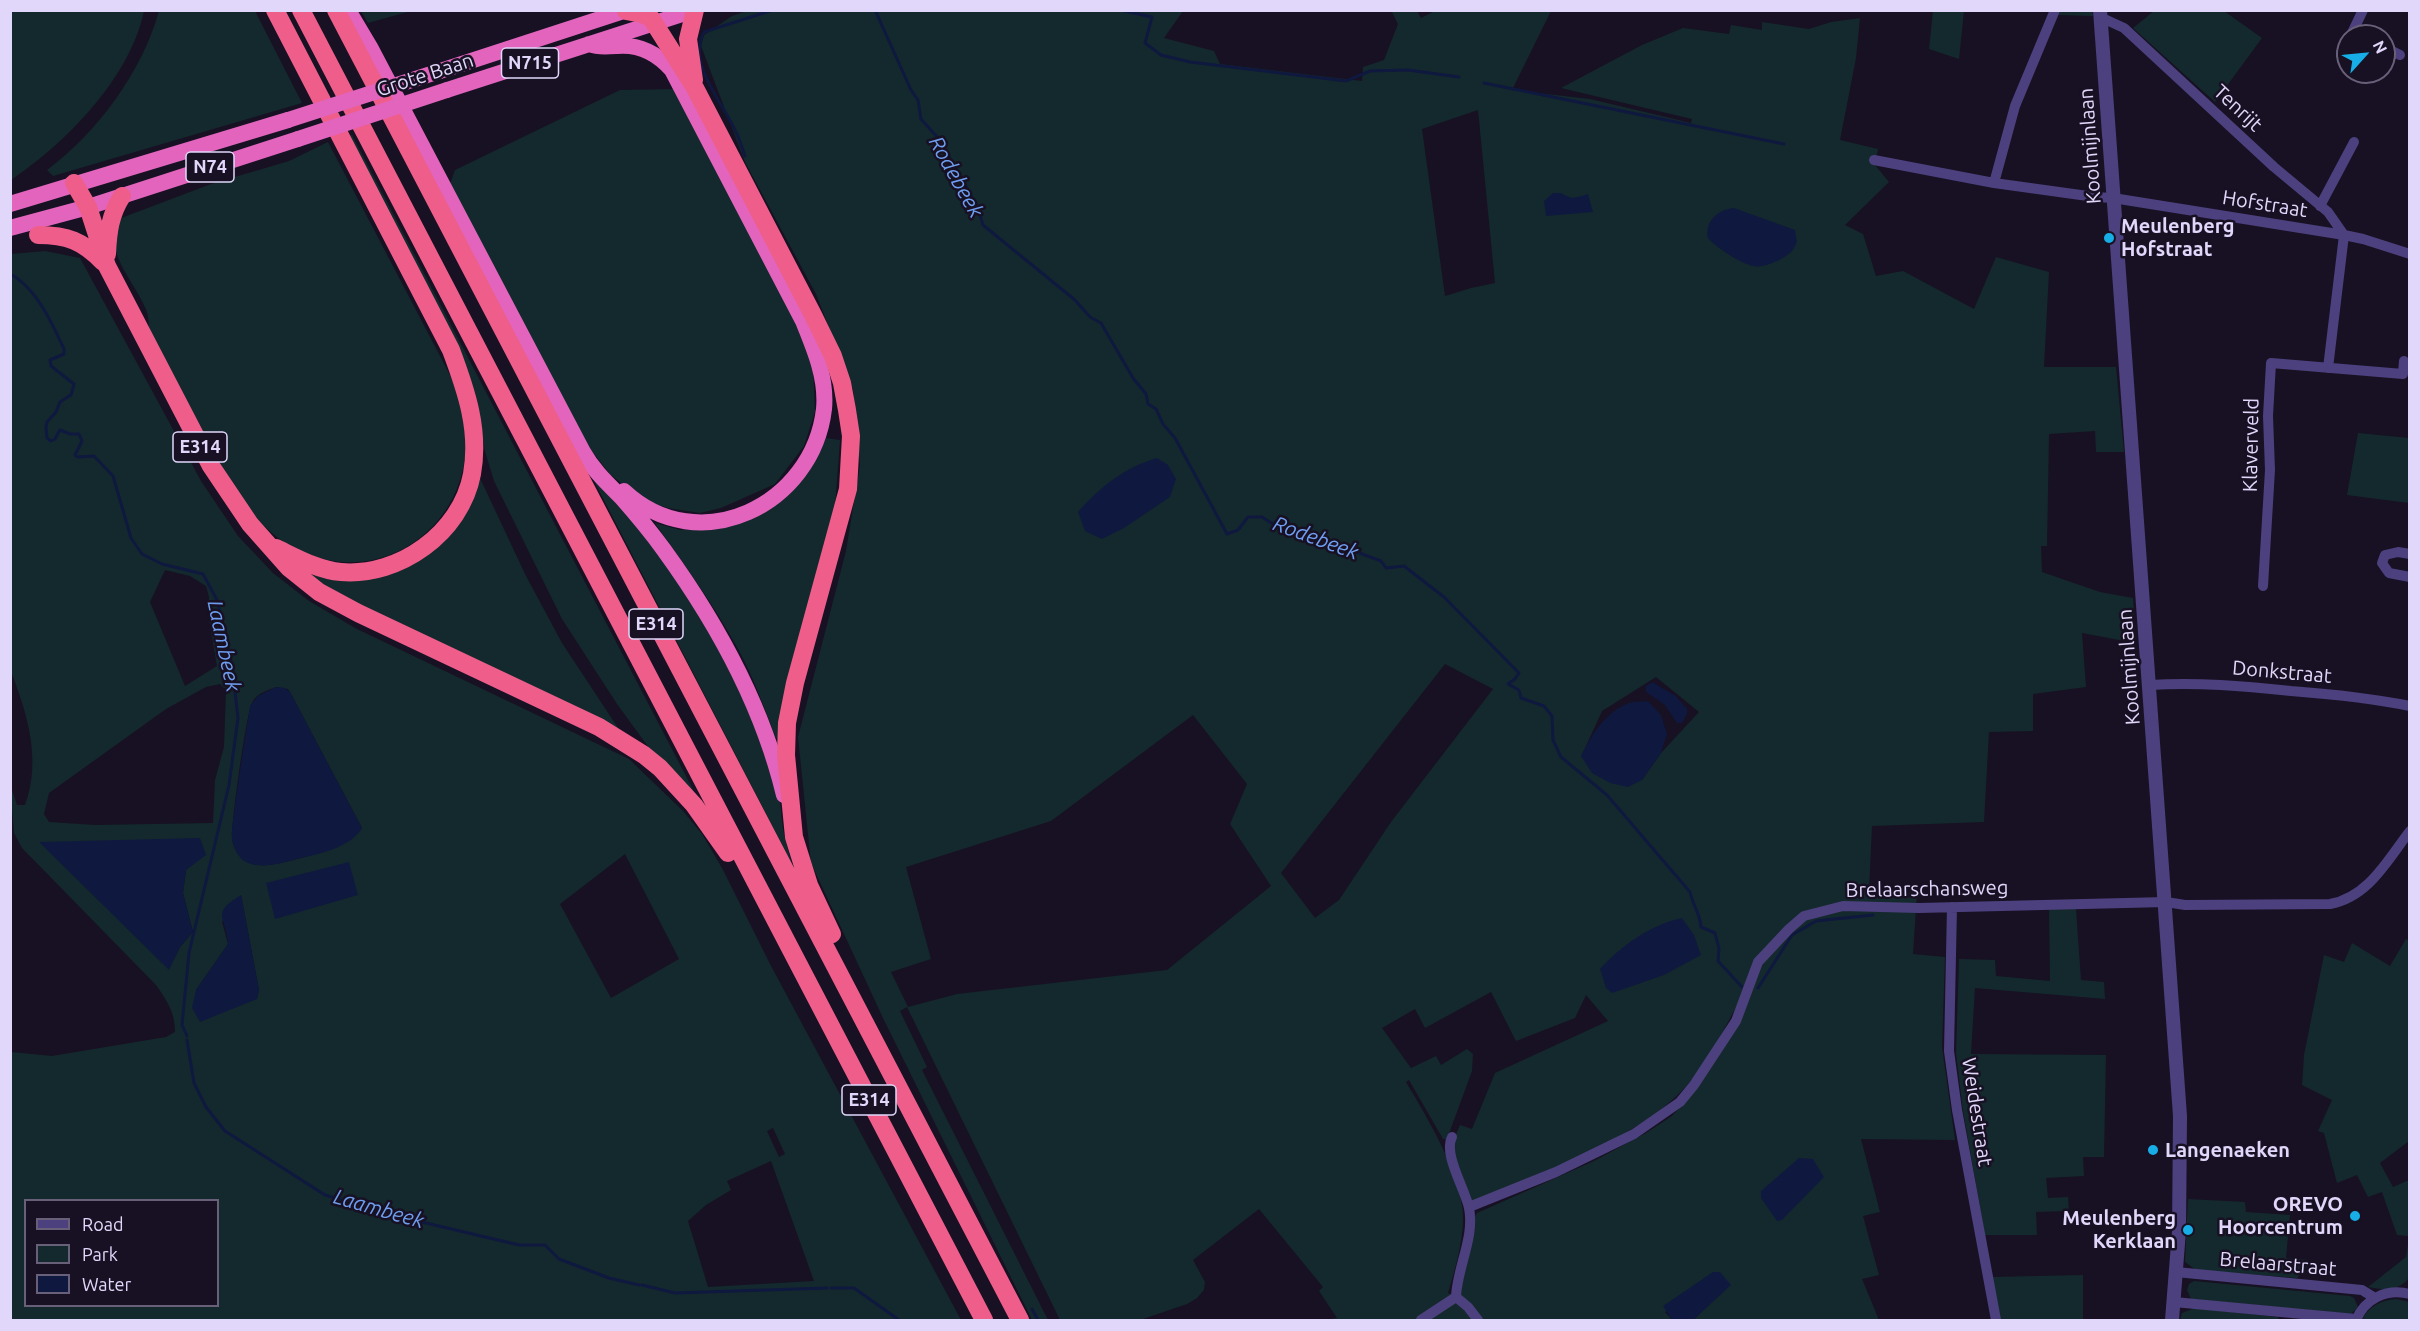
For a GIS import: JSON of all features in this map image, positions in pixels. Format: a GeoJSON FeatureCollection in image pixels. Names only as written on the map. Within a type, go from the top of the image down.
{"type":"FeatureCollection","features":[{"type":"Feature","properties":{"kind":"highway","name":"E314"},"geometry":{"type":"LineString","coordinates":[[269,544],[315,566],[340,572],[370,570],[408,558],[428,545],[445,528],[456,512],[469,485],[474,453],[473,422],[466,388],[451,350],[275,10]]}},
{"type":"Feature","properties":{"kind":"highway","name":"E314"},"geometry":{"type":"LineString","coordinates":[[301,10],[984,1320]]}},
{"type":"Feature","properties":{"kind":"highway","name":"E314"},"geometry":{"type":"LineString","coordinates":[[336,10],[1020,1320]]}},
{"type":"Feature","properties":{"kind":"highway","name":"E314"},"geometry":{"type":"LineString","coordinates":[[348,10],[370,47],[590,464],[664,550],[714,629],[759,717],[777,765],[794,837],[809,885],[897,1065],[909,1108]]}},
{"type":"Feature","properties":{"kind":"highway"},"geometry":{"type":"LineString","coordinates":[[626,11],[646,16],[656,24]]}},
{"type":"Feature","properties":{"kind":"highway","name":"Grote Baan"},"geometry":{"type":"LineString","coordinates":[[364,95],[626,11]]}},
{"type":"Feature","properties":{"kind":"highway","name":"E314"},"geometry":{"type":"LineString","coordinates":[[690,11],[688,39],[695,88]]}},
{"type":"Feature","properties":{"kind":"highway","name":"Grote Baan"},"geometry":{"type":"LineString","coordinates":[[374,114],[656,24],[690,11]]}},
{"type":"Feature","properties":{"kind":"highway","name":"E314"},"geometry":{"type":"LineString","coordinates":[[656,24],[695,88],[828,346],[842,383],[848,410],[851,436],[848,489],[795,683],[788,723],[787,772],[794,837]]}},
{"type":"Feature","properties":{"kind":"highway","name":"E314"},"geometry":{"type":"LineString","coordinates":[[576,439],[616,484],[638,501],[675,519],[716,522],[759,508],[793,481],[815,446],[824,406],[822,374],[803,321],[672,70],[657,56],[643,49],[619,45],[600,48],[590,44]]}},
{"type":"Feature","properties":{"kind":"highway","name":"N74"},"geometry":{"type":"LineString","coordinates":[[10,204],[364,95]]}},
{"type":"Feature","properties":{"kind":"highway","name":"N74"},"geometry":{"type":"LineString","coordinates":[[10,228],[83,209],[374,114]]}},
{"type":"Feature","properties":{"kind":"highway","name":"E314"},"geometry":{"type":"LineString","coordinates":[[74,183],[106,266],[211,466],[232,502],[289,568],[319,592],[358,614],[599,727],[644,755],[660,768],[694,805],[731,859],[754,880]]}},
{"type":"Feature","properties":{"kind":"highway"},"geometry":{"type":"LineString","coordinates":[[106,266],[108,231],[113,212],[122,196]]}},
{"type":"Feature","properties":{"kind":"highway","name":"E314"},"geometry":{"type":"LineString","coordinates":[[83,209],[89,247]]}},
{"type":"Feature","properties":{"kind":"highway"},"geometry":{"type":"LineString","coordinates":[[10,235],[38,235]]}},
{"type":"Feature","properties":{"kind":"highway","name":"E314"},"geometry":{"type":"LineString","coordinates":[[38,235],[63,237],[89,247],[106,266]]}},
{"type":"Feature","properties":{"kind":"street"},"geometry":{"type":"LineString","coordinates":[[1994,183],[2015,106],[2055,10]]}},
{"type":"Feature","properties":{"kind":"street"},"geometry":{"type":"LineString","coordinates":[[2356,24],[2363,10]]}},
{"type":"Feature","properties":{"kind":"street","name":"Koolmijnlaan"},"geometry":{"type":"LineString","coordinates":[[2100,14],[2180,1116],[2179,1231],[2172,1320]]}},
{"type":"Feature","properties":{"kind":"street","name":"Tenrijt"},"geometry":{"type":"LineString","coordinates":[[2100,14],[2124,28],[2274,167],[2328,212],[2344,235]]}},
{"type":"Feature","properties":{"kind":"street"},"geometry":{"type":"LineString","coordinates":[[2396,53],[2400,55]]}},
{"type":"Feature","properties":{"kind":"street"},"geometry":{"type":"LineString","coordinates":[[2320,206],[2355,142]]}},
{"type":"Feature","properties":{"kind":"street","name":"Hofstraat"},"geometry":{"type":"LineString","coordinates":[[1874,160],[1994,183],[2095,198],[2113,198],[2344,235],[2409,254]]}},
{"type":"Feature","properties":{"kind":"street"},"geometry":{"type":"LineString","coordinates":[[2328,368],[2344,235]]}},
{"type":"Feature","properties":{"kind":"street","name":"Klaverveld"},"geometry":{"type":"LineString","coordinates":[[2263,586],[2270,470],[2268,416],[2271,363],[2403,374],[2404,361]]}},
{"type":"Feature","properties":{"kind":"street"},"geometry":{"type":"LineString","coordinates":[[2409,554],[2385,555],[2382,563],[2389,573],[2409,577]]}},
{"type":"Feature","properties":{"kind":"street","name":"Donkstraat"},"geometry":{"type":"LineString","coordinates":[[2150,685],[2184,683],[2227,685],[2372,698],[2409,706]]}},
{"type":"Feature","properties":{"kind":"street","name":"Brelaarschansweg"},"geometry":{"type":"LineString","coordinates":[[1469,1208],[1556,1172],[1634,1134],[1680,1102],[1694,1085],[1736,1021],[1758,962],[1804,916],[1843,906],[1952,907],[2166,902],[2185,906],[2337,903],[2365,888],[2375,878],[2405,847],[2409,831]]}},
{"type":"Feature","properties":{"kind":"street","name":"Weidestraat"},"geometry":{"type":"LineString","coordinates":[[1952,907],[1949,1051],[1957,1110],[1996,1320]]}},
{"type":"Feature","properties":{"kind":"street"},"geometry":{"type":"LineString","coordinates":[[1452,1137],[1449,1143],[1451,1156],[1470,1217],[1456,1297]]}},
{"type":"Feature","properties":{"kind":"street","name":"Brelaarstraat"},"geometry":{"type":"LineString","coordinates":[[2176,1272],[2362,1290],[2375,1298],[2395,1292],[2408,1292]]}},
{"type":"Feature","properties":{"kind":"street"},"geometry":{"type":"LineString","coordinates":[[1421,1320],[1456,1297]]}},
{"type":"Feature","properties":{"kind":"street"},"geometry":{"type":"LineString","coordinates":[[1456,1297],[1478,1320]]}},
{"type":"Feature","properties":{"kind":"street"},"geometry":{"type":"LineString","coordinates":[[2174,1302],[2356,1320],[2365,1305],[2375,1298]]}},
{"type":"Feature","properties":{"kind":"green space"},"geometry":{"type":"Polygon","coordinates":[[[2092,10],[2093,16],[2058,15],[2059,11],[2092,10]]]}},
{"type":"Feature","properties":{"kind":"green space"},"geometry":{"type":"Polygon","coordinates":[[[10,11],[144,11],[137,36],[125,60],[93,107],[53,147],[11,180],[10,11]]]}},
{"type":"Feature","properties":{"kind":"green space"},"geometry":{"type":"Polygon","coordinates":[[[159,11],[255,11],[302,103],[53,176],[47,170],[83,138],[115,100],[141,56],[159,11]]]}},
{"type":"Feature","properties":{"kind":"green space"},"geometry":{"type":"Polygon","coordinates":[[[361,11],[411,11],[368,23],[361,11]]]}},
{"type":"Feature","properties":{"kind":"green space"},"geometry":{"type":"Polygon","coordinates":[[[747,11],[1183,11],[1164,38],[1214,51],[1220,64],[1362,81],[1363,67],[1384,60],[1398,24],[1392,12],[1394,11],[1417,11],[1421,18],[1435,11],[1551,11],[1512,90],[1590,99],[1691,123],[1692,119],[1561,88],[1642,45],[1683,28],[1729,34],[1731,25],[1762,30],[1762,22],[1809,29],[1831,22],[1860,18],[1856,58],[1840,140],[1878,149],[1875,165],[1889,182],[1845,225],[1863,234],[1876,276],[1903,271],[1974,309],[1996,257],[2049,272],[2044,367],[2116,367],[2124,452],[2096,452],[2095,431],[2049,434],[2047,546],[2041,546],[2042,572],[2100,592],[2133,598],[2136,643],[2082,633],[2086,687],[2033,694],[2033,731],[1989,732],[1984,822],[1872,826],[1869,891],[1917,893],[1913,954],[1945,957],[1942,1047],[1955,1140],[1861,1139],[1880,1212],[1863,1216],[1879,1275],[1862,1279],[1879,1320],[1693,1320],[1730,1285],[1665,1312],[1672,1320],[1324,1320],[1337,1318],[1319,1291],[1323,1287],[1259,1209],[1193,1260],[1205,1282],[1204,1290],[1187,1304],[1140,1320],[1060,1320],[907,1007],[900,1011],[927,1067],[922,1070],[1048,1320],[1032,1320],[883,1018],[811,863],[798,737],[846,551],[860,465],[853,389],[816,294],[745,162],[701,46],[704,35],[732,16],[747,11]],[[1478,110],[1422,129],[1445,296],[1495,283],[1478,110]],[[1445,664],[1281,873],[1315,918],[1339,900],[1391,822],[1493,689],[1445,664]],[[1656,677],[1602,711],[1581,757],[1642,780],[1661,753],[1699,712],[1656,677]],[[1193,715],[1051,821],[906,867],[931,959],[891,972],[908,1007],[957,994],[1167,970],[1271,886],[1230,824],[1247,784],[1193,715]],[[1491,992],[1425,1028],[1415,1009],[1382,1028],[1411,1068],[1436,1056],[1441,1065],[1467,1049],[1473,1054],[1472,1071],[1447,1139],[1443,1139],[1409,1080],[1406,1082],[1443,1149],[1458,1187],[1463,1221],[1458,1258],[1448,1293],[1460,1297],[1474,1218],[1477,1213],[1594,1161],[1672,1116],[1693,1093],[1739,1023],[1738,1004],[1710,1054],[1690,1082],[1670,1102],[1646,1120],[1588,1153],[1472,1203],[1451,1146],[1460,1125],[1472,1129],[1495,1073],[1608,1021],[1586,995],[1575,1018],[1516,1041],[1491,992]]]}},
{"type":"Feature","properties":{"kind":"green space"},"geometry":{"type":"Polygon","coordinates":[[[1933,11],[1964,11],[1959,59],[1929,49],[1933,11]]]}},
{"type":"Feature","properties":{"kind":"green space"},"geometry":{"type":"Polygon","coordinates":[[[2154,11],[2224,11],[2262,38],[2215,102],[2133,28],[2154,11]]]}},
{"type":"Feature","properties":{"kind":"green space"},"geometry":{"type":"Polygon","coordinates":[[[677,89],[798,321],[813,367],[815,412],[804,446],[775,484],[721,508],[700,513],[668,508],[652,503],[632,492],[610,474],[584,441],[450,184],[455,170],[620,90],[677,89]]]}},
{"type":"Feature","properties":{"kind":"green space"},"geometry":{"type":"Polygon","coordinates":[[[352,135],[700,803],[655,756],[617,704],[562,619],[494,481],[485,451],[478,412],[345,137],[352,135]]]}},
{"type":"Feature","properties":{"kind":"green space"},"geometry":{"type":"Polygon","coordinates":[[[328,142],[452,379],[466,433],[462,473],[451,501],[434,525],[412,544],[387,556],[358,562],[328,560],[298,550],[278,538],[259,521],[242,500],[212,453],[159,350],[149,328],[147,312],[117,256],[114,244],[116,220],[211,184],[289,161],[328,142]]]}},
{"type":"Feature","properties":{"kind":"green space"},"geometry":{"type":"Polygon","coordinates":[[[45,251],[80,258],[201,481],[238,536],[273,573],[309,601],[357,629],[629,759],[683,811],[702,834],[722,868],[770,964],[961,1320],[11,1320],[11,1052],[52,1056],[166,1037],[175,1032],[175,1025],[167,1002],[156,985],[22,848],[14,833],[10,784],[17,805],[25,805],[30,788],[32,753],[27,719],[10,669],[11,254],[45,251]],[[165,570],[150,602],[185,686],[217,666],[206,586],[190,576],[165,570]],[[220,684],[206,687],[166,709],[49,793],[44,814],[49,822],[95,825],[213,823],[215,780],[224,747],[226,690],[220,684]],[[276,687],[255,698],[250,709],[234,810],[232,836],[235,850],[241,858],[256,865],[270,865],[324,852],[348,840],[362,828],[290,692],[288,689],[276,687]],[[40,842],[169,969],[180,947],[193,932],[183,893],[186,870],[198,859],[40,842]],[[625,854],[560,904],[611,998],[679,959],[625,854]],[[241,895],[222,922],[228,944],[196,990],[257,999],[259,990],[241,895]],[[773,1128],[767,1131],[779,1157],[785,1154],[773,1128]],[[771,1161],[727,1181],[731,1190],[706,1205],[688,1221],[708,1287],[814,1281],[771,1161]]]}},
{"type":"Feature","properties":{"kind":"green space"},"geometry":{"type":"Polygon","coordinates":[[[2358,433],[2409,438],[2409,503],[2347,495],[2358,433]]]}},
{"type":"Feature","properties":{"kind":"green space"},"geometry":{"type":"Polygon","coordinates":[[[826,438],[840,440],[835,507],[780,739],[776,738],[749,671],[729,633],[655,523],[680,530],[704,528],[803,478],[826,438]]]}},
{"type":"Feature","properties":{"kind":"green space"},"geometry":{"type":"Polygon","coordinates":[[[479,476],[526,576],[562,643],[622,734],[358,608],[294,565],[327,577],[417,559],[479,476]]]}},
{"type":"Feature","properties":{"kind":"green space"},"geometry":{"type":"Polygon","coordinates":[[[592,477],[622,509],[678,582],[726,663],[746,705],[777,788],[784,833],[792,864],[592,477]]]}},
{"type":"Feature","properties":{"kind":"green space"},"geometry":{"type":"Polygon","coordinates":[[[2049,909],[2076,909],[2081,980],[2104,982],[2105,999],[1975,988],[1971,1054],[2106,1055],[2104,1157],[2083,1157],[2084,1176],[2046,1178],[2048,1198],[2068,1197],[2069,1211],[2036,1212],[2037,1235],[1985,1235],[1963,1111],[1956,1053],[1959,959],[1995,960],[1996,976],[2050,981],[2049,909]]]}},
{"type":"Feature","properties":{"kind":"green space"},"geometry":{"type":"Polygon","coordinates":[[[2406,939],[2410,941],[2409,1141],[2380,1163],[2393,1187],[2409,1180],[2409,1236],[2397,1235],[2382,1192],[2368,1197],[2357,1175],[2337,1183],[2324,1133],[2318,1131],[2332,1100],[2302,1085],[2304,1055],[2324,955],[2344,962],[2352,943],[2390,966],[2406,939]]]}},
{"type":"Feature","properties":{"kind":"green space"},"geometry":{"type":"Polygon","coordinates":[[[2188,1199],[2245,1202],[2246,1212],[2290,1215],[2286,1258],[2309,1260],[2308,1266],[2297,1278],[2196,1270],[2185,1262],[2188,1199]]]}},
{"type":"Feature","properties":{"kind":"green space"},"geometry":{"type":"Polygon","coordinates":[[[2409,1239],[2409,1278],[2395,1288],[2368,1287],[2406,1257],[2409,1239]]]}},
{"type":"Feature","properties":{"kind":"green space"},"geometry":{"type":"Polygon","coordinates":[[[2083,1275],[2083,1320],[1999,1320],[1992,1277],[2083,1275]]]}},
{"type":"Feature","properties":{"kind":"green space"},"geometry":{"type":"Polygon","coordinates":[[[2194,1281],[2350,1296],[2354,1298],[2358,1307],[2351,1314],[2191,1299],[2187,1290],[2189,1284],[2194,1281]]]}},
{"type":"Feature","properties":{"kind":"green space"},"geometry":{"type":"Polygon","coordinates":[[[2397,1299],[2409,1302],[2409,1320],[2362,1320],[2376,1305],[2397,1299]]]}},
{"type":"Feature","properties":{"kind":"green space"},"geometry":{"type":"Polygon","coordinates":[[[2195,1308],[2278,1317],[2278,1320],[2180,1320],[2182,1313],[2195,1308]]]}},
{"type":"Feature","properties":{"kind":"water"},"geometry":{"type":"Polygon","coordinates":[[[1553,193],[1561,193],[1574,198],[1588,194],[1593,212],[1546,216],[1544,201],[1553,193]]]}},
{"type":"Feature","properties":{"kind":"water"},"geometry":{"type":"Polygon","coordinates":[[[1734,208],[1795,230],[1797,242],[1793,250],[1774,262],[1758,267],[1742,262],[1722,250],[1708,238],[1708,226],[1718,213],[1734,208]]]}},
{"type":"Feature","properties":{"kind":"water"},"geometry":{"type":"Polygon","coordinates":[[[1157,458],[1168,465],[1176,479],[1170,497],[1124,528],[1102,539],[1085,531],[1078,512],[1086,503],[1124,472],[1157,458]]]}},
{"type":"Feature","properties":{"kind":"water"},"geometry":{"type":"Polygon","coordinates":[[[1652,682],[1676,696],[1687,709],[1682,723],[1677,723],[1665,705],[1646,692],[1646,686],[1652,682]]]}},
{"type":"Feature","properties":{"kind":"water"},"geometry":{"type":"Polygon","coordinates":[[[276,687],[285,688],[290,692],[362,828],[357,835],[335,849],[281,863],[259,865],[246,862],[239,856],[233,842],[232,827],[250,706],[258,696],[276,687]]]}},
{"type":"Feature","properties":{"kind":"water"},"geometry":{"type":"Polygon","coordinates":[[[1648,701],[1661,715],[1667,734],[1661,753],[1642,780],[1628,787],[1610,783],[1592,773],[1581,756],[1600,725],[1620,707],[1631,702],[1648,701]]]}},
{"type":"Feature","properties":{"kind":"water"},"geometry":{"type":"Polygon","coordinates":[[[200,838],[206,855],[186,870],[183,893],[193,932],[180,947],[169,970],[39,842],[200,838]]]}},
{"type":"Feature","properties":{"kind":"water"},"geometry":{"type":"Polygon","coordinates":[[[349,862],[358,895],[275,919],[266,883],[349,862]]]}},
{"type":"Feature","properties":{"kind":"water"},"geometry":{"type":"Polygon","coordinates":[[[241,895],[259,990],[257,999],[200,1022],[192,1008],[196,990],[228,944],[222,917],[225,907],[241,895]]]}},
{"type":"Feature","properties":{"kind":"water"},"geometry":{"type":"Polygon","coordinates":[[[1682,918],[1694,935],[1701,955],[1664,975],[1612,993],[1606,988],[1600,969],[1608,960],[1648,931],[1682,918]]]}},
{"type":"Feature","properties":{"kind":"water"},"geometry":{"type":"Polygon","coordinates":[[[1799,1158],[1813,1159],[1824,1177],[1782,1220],[1777,1221],[1761,1198],[1761,1191],[1799,1158]]]}},
{"type":"Feature","properties":{"kind":"water"},"geometry":{"type":"Polygon","coordinates":[[[1713,1272],[1720,1272],[1731,1285],[1693,1320],[1672,1320],[1663,1306],[1713,1272]]]}},
{"type":"Feature","properties":{"kind":"waterway"},"geometry":{"type":"LineString","coordinates":[[745,156],[735,130],[708,82],[700,56],[700,44],[704,32],[773,10]]}},
{"type":"Feature","properties":{"kind":"waterway","name":"Rodebeek"},"geometry":{"type":"LineString","coordinates":[[875,10],[911,90],[918,100],[921,119],[939,139],[977,206],[983,225],[1075,300],[1090,317],[1101,323],[1133,378],[1146,394],[1148,404],[1156,409],[1163,424],[1175,438],[1227,534],[1238,530],[1248,517],[1262,517],[1273,524],[1286,524],[1296,533],[1308,534],[1381,561],[1386,568],[1404,566],[1444,597],[1519,673],[1508,684],[1519,690],[1521,698],[1544,706],[1552,716],[1553,740],[1561,757],[1607,795],[1690,892],[1701,927],[1715,933],[1719,949],[1718,961],[1742,987]]}},
{"type":"Feature","properties":{"kind":"waterway"},"geometry":{"type":"LineString","coordinates":[[1120,10],[1152,17],[1145,43],[1161,55],[1190,62],[1346,81],[1370,71],[1408,70],[1459,77]]}},
{"type":"Feature","properties":{"kind":"waterway"},"geometry":{"type":"LineString","coordinates":[[1484,83],[1784,144]]}},
{"type":"Feature","properties":{"kind":"waterway","name":"Laambeek"},"geometry":{"type":"LineString","coordinates":[[10,274],[36,297],[49,318],[64,349],[64,354],[50,360],[51,366],[74,384],[71,395],[60,402],[56,412],[47,422],[47,438],[51,441],[55,439],[60,430],[70,434],[79,434],[82,441],[75,455],[77,457],[94,456],[113,476],[131,538],[142,554],[162,564],[203,574],[217,600],[232,665],[238,718],[229,785],[189,953],[182,1025],[187,1036]]}},
{"type":"Feature","properties":{"kind":"waterway"},"geometry":{"type":"LineString","coordinates":[[1758,988],[1792,935],[1816,921],[1873,915]]}},
{"type":"Feature","properties":{"kind":"waterway","name":"Laambeek"},"geometry":{"type":"LineString","coordinates":[[187,1040],[194,1083],[206,1107],[225,1131],[325,1195],[388,1214],[519,1245],[545,1245],[559,1259],[609,1278],[639,1285]]}},
{"type":"Feature","properties":{"kind":"waterway","name":"Laambeek"},"geometry":{"type":"LineString","coordinates":[[642,1285],[675,1293],[827,1288]]}},
{"type":"Feature","properties":{"kind":"waterway","name":"Laambeek"},"geometry":{"type":"LineString","coordinates":[[831,1288],[854,1288],[899,1320]]}},
{"type":"Feature","properties":{"kind":"waterway","name":"Laambeek"},"geometry":{"type":"LineString","coordinates":[[1032,1309],[1038,1320]]}},
{"type":"Feature","properties":{"kind":"place","name":"Meulenberg Hofstraat"},"geometry":{"type":"Point","coordinates":[2109,238]}},
{"type":"Feature","properties":{"kind":"place","name":"Langenaeken"},"geometry":{"type":"Point","coordinates":[2153,1150]}},
{"type":"Feature","properties":{"kind":"place","name":"OREVO Hoorcentrum"},"geometry":{"type":"Point","coordinates":[2355,1216]}},
{"type":"Feature","properties":{"kind":"place","name":"Meulenberg Kerklaan"},"geometry":{"type":"Point","coordinates":[2188,1230]}}]}
